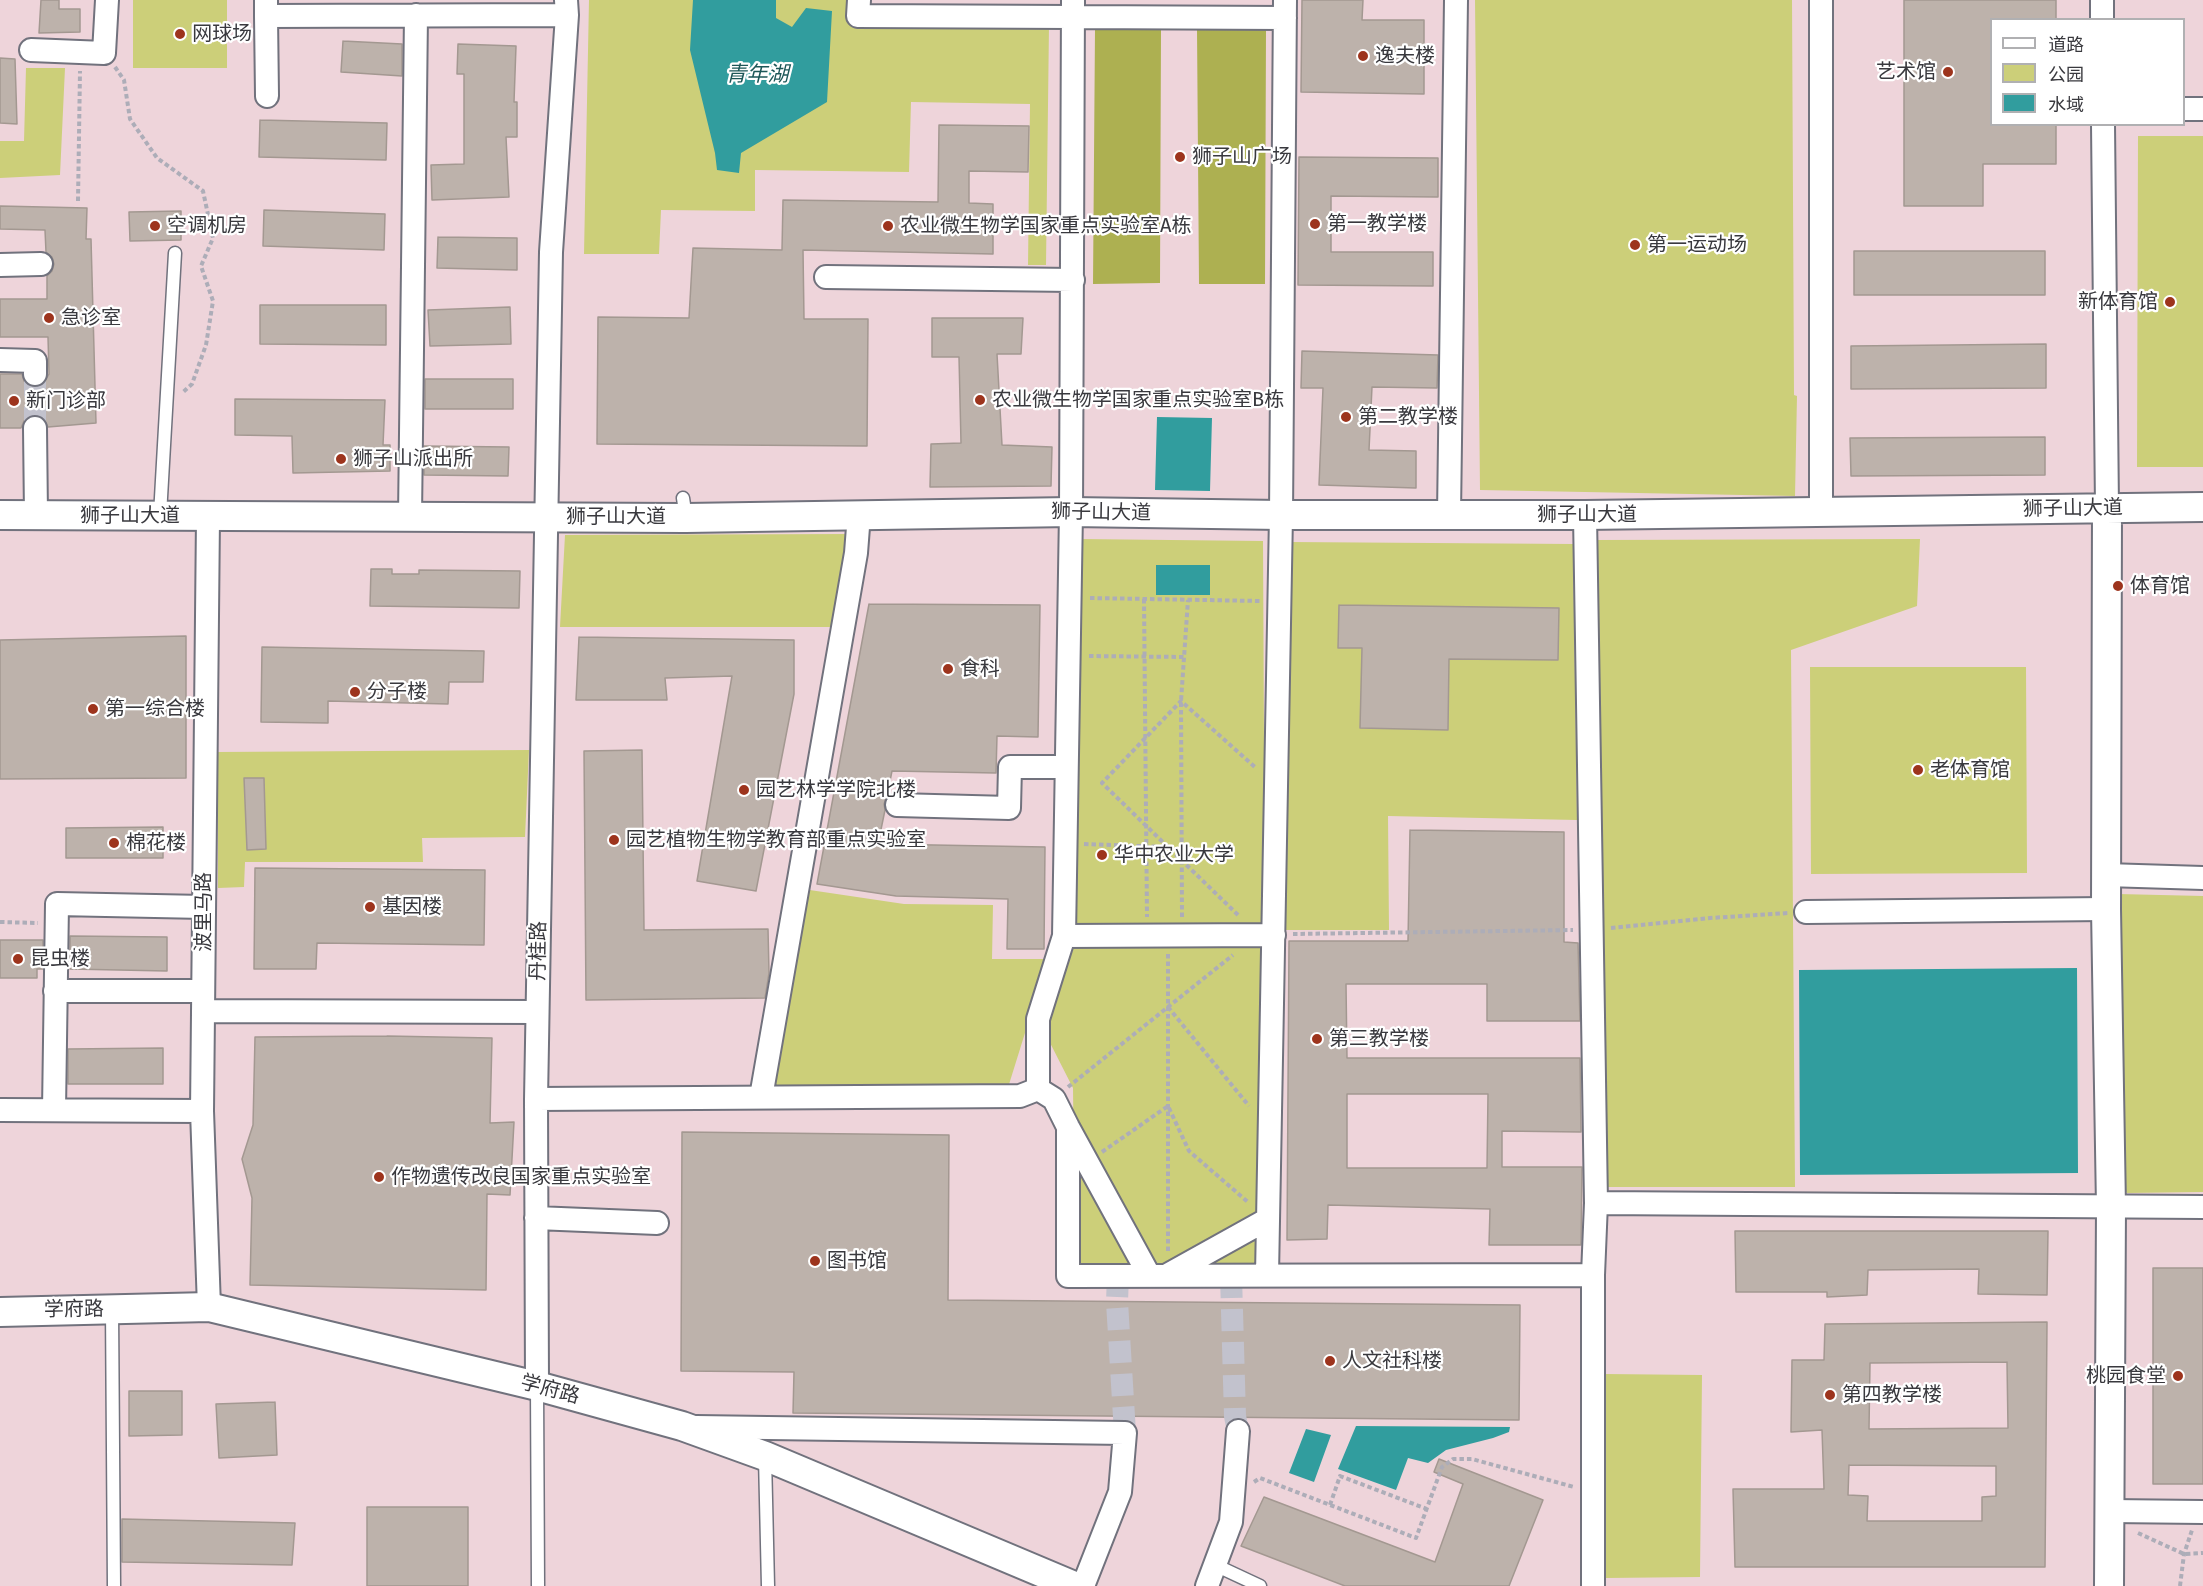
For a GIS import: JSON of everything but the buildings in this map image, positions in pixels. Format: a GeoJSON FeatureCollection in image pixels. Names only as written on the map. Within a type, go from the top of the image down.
{"type":"FeatureCollection","features":[{"type":"Feature","properties":{"kind":"street"},"geometry":{"type":"LineString","coordinates":[[31,50],[104,53],[107,0]]}},
{"type":"Feature","properties":{"kind":"street"},"geometry":{"type":"LineString","coordinates":[[859,0],[858,16],[1073,8],[1285,9],[1281,515],[1276,786],[1266,935],[1270,1132],[1267,1275]]}},
{"type":"Feature","properties":{"kind":"street"},"geometry":{"type":"LineString","coordinates":[[1449,514],[1456,0]]}},
{"type":"Feature","properties":{"kind":"street"},"geometry":{"type":"LineString","coordinates":[[1821,0],[1821,513]]}},
{"type":"Feature","properties":{"kind":"street"},"geometry":{"type":"LineString","coordinates":[[2102,0],[2102,18]]}},
{"type":"Feature","properties":{"kind":"street"},"geometry":{"type":"LineString","coordinates":[[267,96],[266,8],[416,15],[567,8]]}},
{"type":"Feature","properties":{"kind":"street","name":"丹桂路"},"geometry":{"type":"LineString","coordinates":[[537,1386],[537,1012],[551,252],[567,8]]}},
{"type":"Feature","properties":{"kind":"street"},"geometry":{"type":"LineString","coordinates":[[1073,8],[1071,512],[1064,936],[1038,1019],[1046,1094],[1159,1275]]}},
{"type":"Feature","properties":{"kind":"street"},"geometry":{"type":"LineString","coordinates":[[410,517],[416,15]]}},
{"type":"Feature","properties":{"kind":"street"},"geometry":{"type":"LineString","coordinates":[[2185,109],[2203,109]]}},
{"type":"Feature","properties":{"kind":"street"},"geometry":{"type":"LineString","coordinates":[[2103,126],[2107,508],[2106,909],[2110,1207],[2109,1586]]}},
{"type":"Feature","properties":{"kind":"street"},"geometry":{"type":"LineString","coordinates":[[0,265],[41,264]]}},
{"type":"Feature","properties":{"kind":"street"},"geometry":{"type":"LineString","coordinates":[[826,277],[1073,280]]}},
{"type":"Feature","properties":{"kind":"street"},"geometry":{"type":"LineString","coordinates":[[0,360],[35,360],[35,374]]}},
{"type":"Feature","properties":{"kind":"street"},"geometry":{"type":"LineString","coordinates":[[35,428],[36,515]]}},
{"type":"Feature","properties":{"kind":"street","name":"狮子山大道"},"geometry":{"type":"LineString","coordinates":[[0,515],[546,517],[684,508],[859,514],[1071,512],[1584,515],[2203,507]]}},
{"type":"Feature","properties":{"kind":"street"},"geometry":{"type":"LineString","coordinates":[[761,1097],[856,554],[859,514]]}},
{"type":"Feature","properties":{"kind":"street"},"geometry":{"type":"LineString","coordinates":[[1584,515],[1596,1203],[1593,1275],[1593,1586]]}},
{"type":"Feature","properties":{"kind":"street","name":"波里马路"},"geometry":{"type":"LineString","coordinates":[[208,517],[202,1111],[209,1307]]}},
{"type":"Feature","properties":{"kind":"street"},"geometry":{"type":"LineString","coordinates":[[897,805],[1010,808],[1010,767],[1066,767]]}},
{"type":"Feature","properties":{"kind":"street"},"geometry":{"type":"LineString","coordinates":[[2106,875],[2203,878]]}},
{"type":"Feature","properties":{"kind":"street"},"geometry":{"type":"LineString","coordinates":[[54,1110],[57,904],[204,907]]}},
{"type":"Feature","properties":{"kind":"street"},"geometry":{"type":"LineString","coordinates":[[1806,912],[2106,909]]}},
{"type":"Feature","properties":{"kind":"street"},"geometry":{"type":"LineString","coordinates":[[1064,936],[1266,935]]}},
{"type":"Feature","properties":{"kind":"street"},"geometry":{"type":"LineString","coordinates":[[55,991],[203,1001],[537,1012]]}},
{"type":"Feature","properties":{"kind":"street"},"geometry":{"type":"LineString","coordinates":[[536,1099],[1046,1094]]}},
{"type":"Feature","properties":{"kind":"street"},"geometry":{"type":"LineString","coordinates":[[0,1110],[202,1111]]}},
{"type":"Feature","properties":{"kind":"street"},"geometry":{"type":"LineString","coordinates":[[1068,1127],[1068,1276],[1593,1275]]}},
{"type":"Feature","properties":{"kind":"street"},"geometry":{"type":"LineString","coordinates":[[1596,1203],[2203,1207]]}},
{"type":"Feature","properties":{"kind":"street"},"geometry":{"type":"LineString","coordinates":[[536,1218],[657,1223]]}},
{"type":"Feature","properties":{"kind":"street"},"geometry":{"type":"LineString","coordinates":[[1159,1275],[1268,1219]]}},
{"type":"Feature","properties":{"kind":"street","name":"学府路"},"geometry":{"type":"LineString","coordinates":[[0,1312],[209,1307],[537,1386],[682,1426],[765,1456],[1074,1586]]}},
{"type":"Feature","properties":{"kind":"street"},"geometry":{"type":"LineString","coordinates":[[682,1426],[1125,1434],[1120,1492],[1083,1586]]}},
{"type":"Feature","properties":{"kind":"street"},"geometry":{"type":"LineString","coordinates":[[1207,1586],[1231,1522],[1238,1431]]}},
{"type":"Feature","properties":{"kind":"street"},"geometry":{"type":"LineString","coordinates":[[2110,1516],[2201,1512]]}},
{"type":"Feature","properties":{"kind":"lane"},"geometry":{"type":"LineString","coordinates":[[160,515],[175,254]]}},
{"type":"Feature","properties":{"kind":"lane"},"geometry":{"type":"LineString","coordinates":[[112,1309],[114,1586]]}},
{"type":"Feature","properties":{"kind":"lane"},"geometry":{"type":"LineString","coordinates":[[537,1386],[538,1586]]}},
{"type":"Feature","properties":{"kind":"lane"},"geometry":{"type":"LineString","coordinates":[[765,1456],[768,1586]]}},
{"type":"Feature","properties":{"kind":"lane"},"geometry":{"type":"LineString","coordinates":[[1215,1565],[1260,1586]]}},
{"type":"Feature","properties":{"kind":"path"},"geometry":{"type":"LineString","coordinates":[[78,201],[80,52]]}},
{"type":"Feature","properties":{"kind":"path"},"geometry":{"type":"LineString","coordinates":[[1068,598],[1278,602]]}},
{"type":"Feature","properties":{"kind":"path"},"geometry":{"type":"LineString","coordinates":[[1144,599],[1146,847],[1166,935],[1168,1006],[1168,1106],[1159,1275]]}},
{"type":"Feature","properties":{"kind":"path"},"geometry":{"type":"LineString","coordinates":[[1166,935],[1180,859],[1181,701],[1188,600]]}},
{"type":"Feature","properties":{"kind":"path"},"geometry":{"type":"LineString","coordinates":[[1068,656],[1184,657]]}},
{"type":"Feature","properties":{"kind":"path"},"geometry":{"type":"LineString","coordinates":[[1181,701],[1102,783],[1180,859],[1266,935]]}},
{"type":"Feature","properties":{"kind":"path"},"geometry":{"type":"LineString","coordinates":[[1181,701],[1276,786]]}},
{"type":"Feature","properties":{"kind":"path"},"geometry":{"type":"LineString","coordinates":[[1065,843],[1168,847]]}},
{"type":"Feature","properties":{"kind":"path"},"geometry":{"type":"LineString","coordinates":[[1046,1094],[1266,935],[1593,929],[1806,912]]}},
{"type":"Feature","properties":{"kind":"path"},"geometry":{"type":"LineString","coordinates":[[0,922],[57,924]]}},
{"type":"Feature","properties":{"kind":"path"},"geometry":{"type":"LineString","coordinates":[[1168,1006],[1270,1132]]}},
{"type":"Feature","properties":{"kind":"path"},"geometry":{"type":"LineString","coordinates":[[1087,1163],[1168,1106]]}},
{"type":"Feature","properties":{"kind":"path"},"geometry":{"type":"LineString","coordinates":[[1168,1106],[1189,1151],[1268,1219]]}},
{"type":"Feature","properties":{"kind":"path"},"geometry":{"type":"LineString","coordinates":[[1232,1490],[1247,1486],[1260,1478],[1416,1538],[1442,1467],[1454,1459],[1472,1459],[1592,1492]]}},
{"type":"Feature","properties":{"kind":"path"},"geometry":{"type":"LineString","coordinates":[[1330,1505],[1340,1476],[1427,1509]]}},
{"type":"Feature","properties":{"kind":"path"},"geometry":{"type":"LineString","coordinates":[[2180,1586],[2184,1554],[2201,1512]]}},
{"type":"Feature","properties":{"kind":"path"},"geometry":{"type":"LineString","coordinates":[[2110,1516],[2184,1554],[2203,1553]]}},
{"type":"Feature","properties":{"kind":"shaded area","name":"华中农业大学"},"geometry":{"type":"Polygon","coordinates":[[[0,0],[2203,0],[2203,1586],[0,1586],[0,0]]]}},
{"type":"Feature","properties":{"kind":"shaded area"},"geometry":{"type":"Polygon","coordinates":[[[1197,29],[1266,30],[1265,284],[1199,284],[1197,29]]]}},
{"type":"Feature","properties":{"kind":"shaded area"},"geometry":{"type":"Polygon","coordinates":[[[1095,30],[1161,30],[1160,283],[1093,284],[1095,30]]]}},
{"type":"Feature","properties":{"kind":"green space","name":"网球场"},"geometry":{"type":"Polygon","coordinates":[[[133,0],[227,0],[227,68],[133,68],[133,0]]]}},
{"type":"Feature","properties":{"kind":"green space"},"geometry":{"type":"Polygon","coordinates":[[[589,0],[850,0],[849,24],[1049,25],[1046,265],[1028,265],[1030,104],[911,102],[909,172],[755,170],[755,211],[661,210],[659,254],[584,254],[589,0]]]}},
{"type":"Feature","properties":{"kind":"green space","name":"第一运动场"},"geometry":{"type":"Polygon","coordinates":[[[1475,0],[1792,0],[1794,395],[1797,396],[1795,496],[1480,490],[1475,0]]]}},
{"type":"Feature","properties":{"kind":"green space"},"geometry":{"type":"Polygon","coordinates":[[[26,68],[65,68],[60,175],[0,178],[0,141],[24,141],[26,68]]]}},
{"type":"Feature","properties":{"kind":"green space","name":"新体育馆"},"geometry":{"type":"Polygon","coordinates":[[[2138,136],[2203,136],[2203,467],[2137,467],[2138,136]]]}},
{"type":"Feature","properties":{"kind":"green space"},"geometry":{"type":"Polygon","coordinates":[[[850,534],[833,627],[560,627],[565,535],[850,534]]]}},
{"type":"Feature","properties":{"kind":"green space"},"geometry":{"type":"Polygon","coordinates":[[[1079,539],[1263,541],[1265,945],[1259,1267],[1075,1267],[1073,1088],[1044,1031],[1074,947],[1079,539]]]}},
{"type":"Feature","properties":{"kind":"green space"},"geometry":{"type":"Polygon","coordinates":[[[1920,539],[1917,606],[1791,650],[1795,1187],[1601,1187],[1597,540],[1920,539]]]}},
{"type":"Feature","properties":{"kind":"green space"},"geometry":{"type":"Polygon","coordinates":[[[1289,542],[1573,544],[1577,820],[1388,816],[1389,930],[1285,930],[1289,542]]]}},
{"type":"Feature","properties":{"kind":"green space","name":"老体育馆"},"geometry":{"type":"Polygon","coordinates":[[[1810,667],[2026,667],[2027,873],[1811,874],[1810,667]]]}},
{"type":"Feature","properties":{"kind":"green space"},"geometry":{"type":"Polygon","coordinates":[[[529,750],[525,837],[422,838],[423,862],[245,862],[244,887],[218,888],[218,752],[529,750]]]}},
{"type":"Feature","properties":{"kind":"green space"},"geometry":{"type":"Polygon","coordinates":[[[803,889],[904,904],[993,905],[992,959],[1048,959],[1006,1094],[769,1090],[803,889]]]}},
{"type":"Feature","properties":{"kind":"green space"},"geometry":{"type":"Polygon","coordinates":[[[2118,894],[2203,896],[2203,1192],[2127,1193],[2116,1178],[2118,894]]]}},
{"type":"Feature","properties":{"kind":"green space"},"geometry":{"type":"Polygon","coordinates":[[[1605,1374],[1702,1375],[1700,1577],[1606,1578],[1605,1374]]]}},
{"type":"Feature","properties":{"kind":"water","name":"青年湖"},"geometry":{"type":"Polygon","coordinates":[[[693,0],[776,0],[776,18],[792,27],[806,8],[832,11],[827,102],[741,153],[739,173],[717,170],[690,50],[693,0]]]}},
{"type":"Feature","properties":{"kind":"water"},"geometry":{"type":"Polygon","coordinates":[[[1157,417],[1212,418],[1210,491],[1155,490],[1157,417]]]}},
{"type":"Feature","properties":{"kind":"water"},"geometry":{"type":"Polygon","coordinates":[[[1156,565],[1210,565],[1210,595],[1156,595],[1156,565]]]}},
{"type":"Feature","properties":{"kind":"water"},"geometry":{"type":"Polygon","coordinates":[[[2077,968],[2078,1173],[1800,1175],[1799,970],[2077,968]]]}},
{"type":"Feature","properties":{"kind":"water"},"geometry":{"type":"Polygon","coordinates":[[[1356,1426],[1510,1427],[1509,1432],[1493,1438],[1446,1450],[1428,1463],[1408,1458],[1396,1490],[1338,1469],[1356,1426]]]}},
{"type":"Feature","properties":{"kind":"water"},"geometry":{"type":"Polygon","coordinates":[[[1306,1429],[1331,1435],[1314,1482],[1289,1473],[1306,1429]]]}},
{"type":"Feature","properties":{"kind":"tunnel"},"geometry":{"type":"LineString","coordinates":[[35,374],[35,428]]}},
{"type":"Feature","properties":{"kind":"tunnel"},"geometry":{"type":"LineString","coordinates":[[1118,1275],[1117,1302],[1125,1433]]}},
{"type":"Feature","properties":{"kind":"tunnel"},"geometry":{"type":"LineString","coordinates":[[1231,1276],[1235,1416],[1238,1431]]}},
{"type":"Feature","properties":{"kind":"place","name":"网球场"},"geometry":{"type":"Point","coordinates":[180,34]}},
{"type":"Feature","properties":{"kind":"place","name":"逸夫楼"},"geometry":{"type":"Point","coordinates":[1363,56]}},
{"type":"Feature","properties":{"kind":"place","name":"艺术馆"},"geometry":{"type":"Point","coordinates":[1948,72]}},
{"type":"Feature","properties":{"kind":"place","name":"狮子山广场"},"geometry":{"type":"Point","coordinates":[1180,157]}},
{"type":"Feature","properties":{"kind":"place","name":"第一教学楼"},"geometry":{"type":"Point","coordinates":[1315,224]}},
{"type":"Feature","properties":{"kind":"place","name":"空调机房"},"geometry":{"type":"Point","coordinates":[155,226]}},
{"type":"Feature","properties":{"kind":"place","name":"农业微生物学国家重点实验室A栋"},"geometry":{"type":"Point","coordinates":[888,226]}},
{"type":"Feature","properties":{"kind":"place","name":"第一运动场"},"geometry":{"type":"Point","coordinates":[1635,245]}},
{"type":"Feature","properties":{"kind":"place","name":"新体育馆"},"geometry":{"type":"Point","coordinates":[2170,302]}},
{"type":"Feature","properties":{"kind":"place","name":"急诊室"},"geometry":{"type":"Point","coordinates":[49,318]}},
{"type":"Feature","properties":{"kind":"place","name":"农业微生物学国家重点实验室B栋"},"geometry":{"type":"Point","coordinates":[980,400]}},
{"type":"Feature","properties":{"kind":"place","name":"新门诊部"},"geometry":{"type":"Point","coordinates":[14,401]}},
{"type":"Feature","properties":{"kind":"place","name":"第二教学楼"},"geometry":{"type":"Point","coordinates":[1346,417]}},
{"type":"Feature","properties":{"kind":"place","name":"狮子山派出所"},"geometry":{"type":"Point","coordinates":[341,459]}},
{"type":"Feature","properties":{"kind":"place","name":"体育馆"},"geometry":{"type":"Point","coordinates":[2118,586]}},
{"type":"Feature","properties":{"kind":"place","name":"食科"},"geometry":{"type":"Point","coordinates":[948,669]}},
{"type":"Feature","properties":{"kind":"place","name":"分子楼"},"geometry":{"type":"Point","coordinates":[355,692]}},
{"type":"Feature","properties":{"kind":"place","name":"第一综合楼"},"geometry":{"type":"Point","coordinates":[93,709]}},
{"type":"Feature","properties":{"kind":"place","name":"老体育馆"},"geometry":{"type":"Point","coordinates":[1918,770]}},
{"type":"Feature","properties":{"kind":"place","name":"园艺林学学院北楼"},"geometry":{"type":"Point","coordinates":[744,790]}},
{"type":"Feature","properties":{"kind":"place","name":"园艺植物生物学教育部重点实验室"},"geometry":{"type":"Point","coordinates":[614,840]}},
{"type":"Feature","properties":{"kind":"place","name":"棉花楼"},"geometry":{"type":"Point","coordinates":[114,843]}},
{"type":"Feature","properties":{"kind":"place","name":"华中农业大学"},"geometry":{"type":"Point","coordinates":[1102,855]}},
{"type":"Feature","properties":{"kind":"place","name":"基因楼"},"geometry":{"type":"Point","coordinates":[370,907]}},
{"type":"Feature","properties":{"kind":"place","name":"昆虫楼"},"geometry":{"type":"Point","coordinates":[18,959]}},
{"type":"Feature","properties":{"kind":"place","name":"第三教学楼"},"geometry":{"type":"Point","coordinates":[1317,1039]}},
{"type":"Feature","properties":{"kind":"place","name":"作物遗传改良国家重点实验室"},"geometry":{"type":"Point","coordinates":[379,1177]}},
{"type":"Feature","properties":{"kind":"place","name":"图书馆"},"geometry":{"type":"Point","coordinates":[815,1261]}},
{"type":"Feature","properties":{"kind":"place","name":"人文社科楼"},"geometry":{"type":"Point","coordinates":[1330,1361]}},
{"type":"Feature","properties":{"kind":"place","name":"桃园食堂"},"geometry":{"type":"Point","coordinates":[2178,1376]}},
{"type":"Feature","properties":{"kind":"place","name":"第四教学楼"},"geometry":{"type":"Point","coordinates":[1830,1395]}}]}
